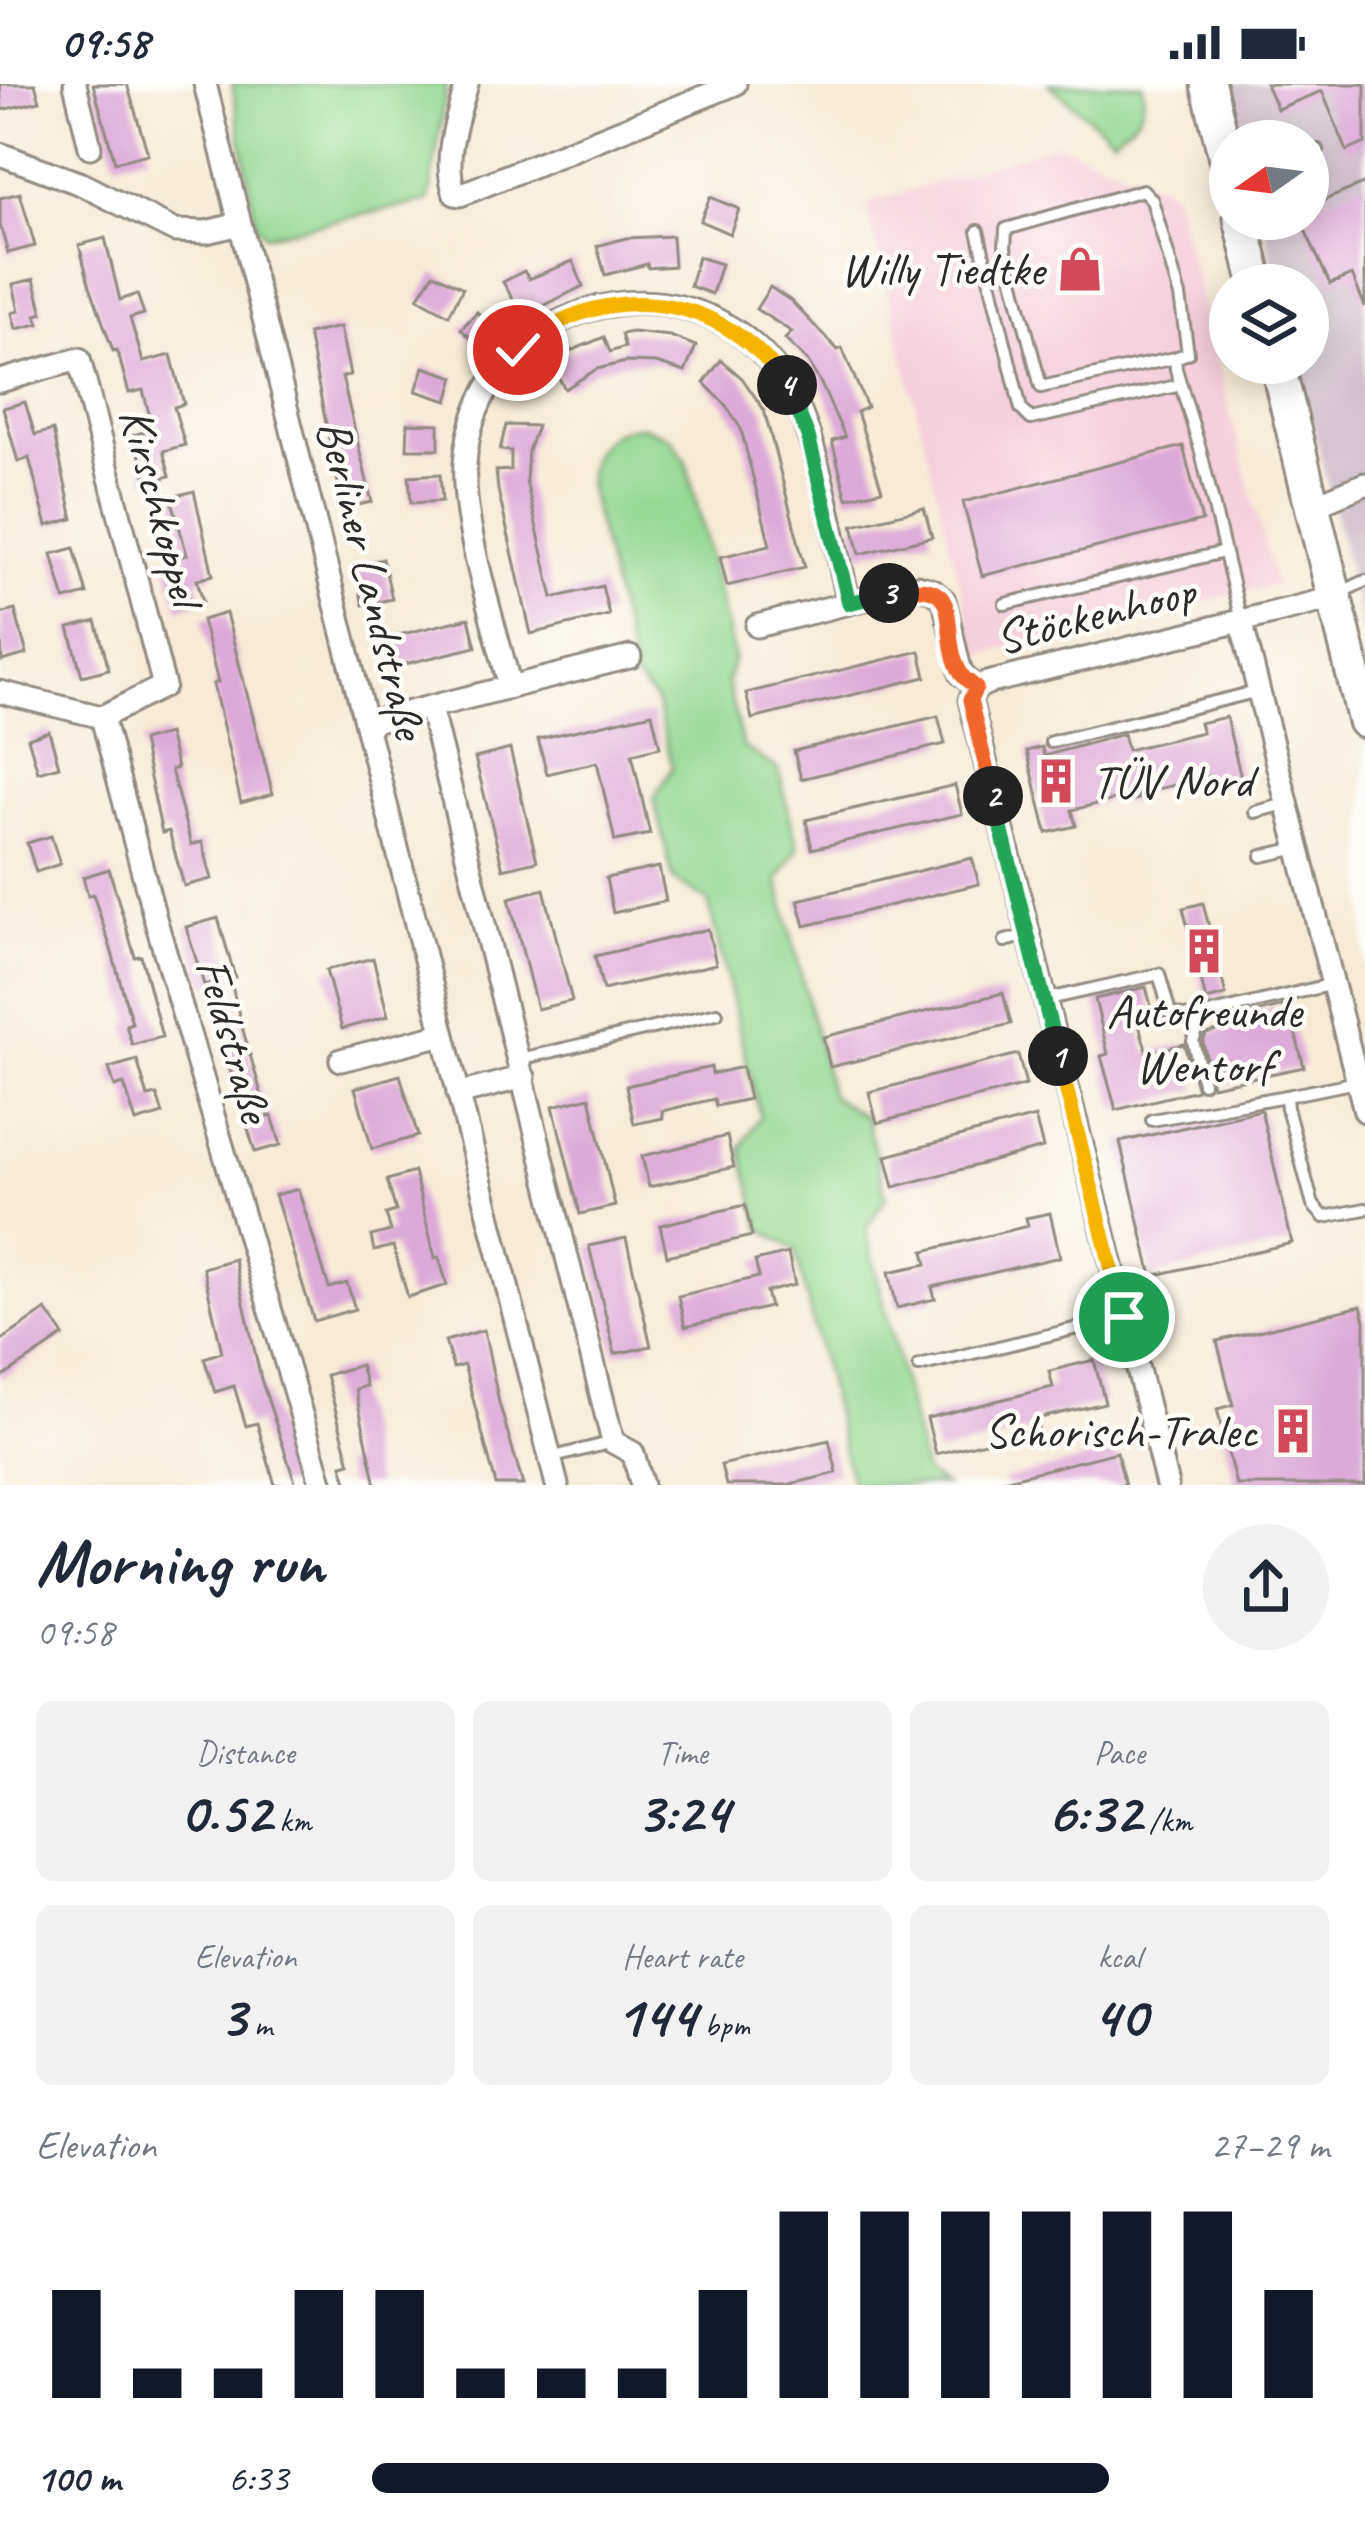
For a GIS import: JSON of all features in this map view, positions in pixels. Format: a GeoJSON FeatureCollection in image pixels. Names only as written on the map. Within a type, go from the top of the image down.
{"type":"FeatureCollection","features":[{"type":"Feature","properties":{"kind":"main road"},"geometry":{"type":"LineString","coordinates":[[1208,84],[1217,120]]}},
{"type":"Feature","properties":{"kind":"main road"},"geometry":{"type":"LineString","coordinates":[[1282,384],[1365,722]]}},
{"type":"Feature","properties":{"kind":"street"},"geometry":{"type":"LineString","coordinates":[[75,84],[90,147]]}},
{"type":"Feature","properties":{"kind":"street","name":"Berliner Landstraße"},"geometry":{"type":"LineString","coordinates":[[205,84],[557,1485]]}},
{"type":"Feature","properties":{"kind":"street"},"geometry":{"type":"LineString","coordinates":[[467,84],[448,172],[455,194],[495,183],[735,84]]}},
{"type":"Feature","properties":{"kind":"street"},"geometry":{"type":"LineString","coordinates":[[0,154],[81,184],[175,231],[206,232],[240,224]]}},
{"type":"Feature","properties":{"kind":"street"},"geometry":{"type":"LineString","coordinates":[[510,687],[466,500],[467,445],[477,410],[506,363],[547,328],[598,307],[652,302],[688,309],[737,332],[777,370],[803,418],[849,603]]}},
{"type":"Feature","properties":{"kind":"street","name":"Kirschkoppel"},"geometry":{"type":"LineString","coordinates":[[0,381],[79,359],[164,686],[102,716]]}},
{"type":"Feature","properties":{"kind":"street"},"geometry":{"type":"LineString","coordinates":[[1312,506],[1365,484]]}},
{"type":"Feature","properties":{"kind":"street"},"geometry":{"type":"LineString","coordinates":[[757,626],[917,586],[944,600],[961,674],[976,688]]}},
{"type":"Feature","properties":{"kind":"street","name":"Stöckenhoop"},"geometry":{"type":"LineString","coordinates":[[1167,1485],[970,700],[976,688],[1334,598]]}},
{"type":"Feature","properties":{"kind":"street"},"geometry":{"type":"LineString","coordinates":[[1241,621],[1365,1111]]}},
{"type":"Feature","properties":{"kind":"street"},"geometry":{"type":"LineString","coordinates":[[365,723],[630,657]]}},
{"type":"Feature","properties":{"kind":"street"},"geometry":{"type":"LineString","coordinates":[[0,692],[102,716]]}},
{"type":"Feature","properties":{"kind":"street","name":"Berliner Landstraße"},"geometry":{"type":"LineString","coordinates":[[430,707],[614,1442],[633,1453],[642,1485]]}},
{"type":"Feature","properties":{"kind":"street","name":"Feldstraße"},"geometry":{"type":"LineString","coordinates":[[102,716],[154,918],[322,1485]]}},
{"type":"Feature","properties":{"kind":"street"},"geometry":{"type":"LineString","coordinates":[[341,1060],[443,1034]]}},
{"type":"Feature","properties":{"kind":"street"},"geometry":{"type":"LineString","coordinates":[[458,1094],[522,1068]]}},
{"type":"Feature","properties":{"kind":"lane"},"geometry":{"type":"LineString","coordinates":[[1144,190],[1152,200],[1180,296],[1188,353],[1174,358],[1041,387],[1005,248],[1006,230],[1144,190]]}},
{"type":"Feature","properties":{"kind":"lane"},"geometry":{"type":"LineString","coordinates":[[978,231],[1021,409],[1031,419],[1181,385]]}},
{"type":"Feature","properties":{"kind":"lane"},"geometry":{"type":"LineString","coordinates":[[1174,358],[1202,452],[1241,621]]}},
{"type":"Feature","properties":{"kind":"lane"},"geometry":{"type":"LineString","coordinates":[[1005,604],[1224,552]]}},
{"type":"Feature","properties":{"kind":"lane"},"geometry":{"type":"LineString","coordinates":[[1334,598],[1365,580]]}},
{"type":"Feature","properties":{"kind":"lane"},"geometry":{"type":"LineString","coordinates":[[1051,742],[1258,691]]}},
{"type":"Feature","properties":{"kind":"lane"},"geometry":{"type":"LineString","coordinates":[[1255,812],[1287,804]]}},
{"type":"Feature","properties":{"kind":"lane"},"geometry":{"type":"LineString","coordinates":[[1262,856],[1298,848]]}},
{"type":"Feature","properties":{"kind":"lane"},"geometry":{"type":"LineString","coordinates":[[1005,941],[1028,935]]}},
{"type":"Feature","properties":{"kind":"lane"},"geometry":{"type":"LineString","coordinates":[[1044,1000],[1159,974],[1170,1012],[1181,1018],[1202,1017],[1333,984]]}},
{"type":"Feature","properties":{"kind":"lane"},"geometry":{"type":"LineString","coordinates":[[522,1068],[717,1013]]}},
{"type":"Feature","properties":{"kind":"lane"},"geometry":{"type":"LineString","coordinates":[[1202,1017],[1193,1040],[1203,1083]]}},
{"type":"Feature","properties":{"kind":"lane"},"geometry":{"type":"LineString","coordinates":[[1152,1120],[1358,1082]]}},
{"type":"Feature","properties":{"kind":"lane"},"geometry":{"type":"LineString","coordinates":[[1286,1096],[1290,1128],[1313,1205],[1324,1216],[1365,1209]]}},
{"type":"Feature","properties":{"kind":"lane"},"geometry":{"type":"LineString","coordinates":[[919,1366],[1124,1317]]}},
{"type":"Feature","properties":{"kind":"lane"},"geometry":{"type":"LineString","coordinates":[[550,1458],[614,1442]]}},
{"type":"Feature","properties":{"kind":"shaded area"},"geometry":{"type":"Polygon","coordinates":[[[1230,84],[1365,84],[1365,638],[1303,384],[1329,384],[1329,264],[1274,264],[1267,240],[1329,240],[1329,120],[1238,120],[1230,84]]]}},
{"type":"Feature","properties":{"kind":"shaded area"},"geometry":{"type":"Polygon","coordinates":[[[1058,144],[1173,190],[1209,329],[1209,384],[1223,384],[1275,585],[977,655],[866,204],[1058,144]]]}},
{"type":"Feature","properties":{"kind":"green space"},"geometry":{"type":"Polygon","coordinates":[[[232,84],[447,84],[429,201],[265,235],[256,225],[232,84]]]}},
{"type":"Feature","properties":{"kind":"green space"},"geometry":{"type":"Polygon","coordinates":[[[1049,84],[1143,84],[1143,103],[1134,121],[1113,138],[1049,84]]]}},
{"type":"Feature","properties":{"kind":"green space"},"geometry":{"type":"Polygon","coordinates":[[[643,426],[671,438],[686,460],[734,657],[727,682],[743,747],[778,769],[798,848],[778,880],[831,1096],[866,1118],[886,1197],[866,1229],[925,1473],[944,1485],[852,1485],[795,1250],[761,1228],[741,1148],[760,1116],[708,901],[673,879],[654,799],[672,768],[656,701],[635,679],[589,489],[590,464],[600,444],[618,431],[643,426]]]}},
{"type":"Feature","properties":{"kind":"building"},"geometry":{"type":"Polygon","coordinates":[[[0,84],[35,84],[40,101],[2,110],[0,84]]]}},
{"type":"Feature","properties":{"kind":"building"},"geometry":{"type":"Polygon","coordinates":[[[93,84],[127,84],[148,154],[115,162],[93,84]]]}},
{"type":"Feature","properties":{"kind":"building"},"geometry":{"type":"Polygon","coordinates":[[[1266,84],[1365,84],[1365,143],[1347,151],[1322,91],[1277,109],[1266,84]]]}},
{"type":"Feature","properties":{"kind":"building"},"geometry":{"type":"Polygon","coordinates":[[[1365,183],[1365,307],[1352,275],[1330,284],[1329,264],[1321,264],[1310,240],[1329,240],[1329,198],[1365,183]]]}},
{"type":"Feature","properties":{"kind":"building"},"geometry":{"type":"Polygon","coordinates":[[[20,193],[35,246],[8,253],[0,225],[0,198],[20,193]]]}},
{"type":"Feature","properties":{"kind":"building"},"geometry":{"type":"Polygon","coordinates":[[[710,197],[739,209],[730,234],[700,221],[710,197]]]}},
{"type":"Feature","properties":{"kind":"building"},"geometry":{"type":"Polygon","coordinates":[[[672,236],[674,266],[648,268],[647,264],[605,275],[597,246],[626,238],[672,236]]]}},
{"type":"Feature","properties":{"kind":"building"},"geometry":{"type":"Polygon","coordinates":[[[105,238],[120,300],[137,294],[144,314],[130,318],[143,362],[171,355],[184,404],[174,407],[185,445],[163,451],[170,476],[147,482],[134,435],[153,429],[143,390],[129,393],[79,245],[105,238]]]}},
{"type":"Feature","properties":{"kind":"building"},"geometry":{"type":"Polygon","coordinates":[[[698,257],[721,264],[712,294],[690,286],[698,257]]]}},
{"type":"Feature","properties":{"kind":"building"},"geometry":{"type":"Polygon","coordinates":[[[573,261],[583,286],[523,316],[503,282],[524,271],[529,279],[573,261]]]}},
{"type":"Feature","properties":{"kind":"building"},"geometry":{"type":"Polygon","coordinates":[[[434,273],[463,288],[449,315],[418,298],[434,273]]]}},
{"type":"Feature","properties":{"kind":"building"},"geometry":{"type":"Polygon","coordinates":[[[34,279],[43,313],[36,315],[39,324],[16,329],[12,313],[19,311],[13,284],[34,279]]]}},
{"type":"Feature","properties":{"kind":"building"},"geometry":{"type":"Polygon","coordinates":[[[770,287],[791,301],[838,350],[842,348],[867,407],[857,412],[882,490],[847,498],[832,441],[845,437],[821,384],[785,339],[792,332],[756,309],[770,287]]]}},
{"type":"Feature","properties":{"kind":"building"},"geometry":{"type":"Polygon","coordinates":[[[477,312],[500,335],[484,351],[461,329],[477,312]]]}},
{"type":"Feature","properties":{"kind":"building"},"geometry":{"type":"Polygon","coordinates":[[[340,327],[350,375],[342,377],[372,502],[343,508],[308,334],[340,327]]]}},
{"type":"Feature","properties":{"kind":"building"},"geometry":{"type":"Polygon","coordinates":[[[621,334],[670,336],[696,346],[685,372],[656,363],[626,362],[597,369],[565,389],[551,364],[561,355],[604,337],[610,352],[625,347],[621,334]]]}},
{"type":"Feature","properties":{"kind":"building"},"geometry":{"type":"Polygon","coordinates":[[[721,360],[742,378],[764,410],[805,567],[727,586],[720,557],[770,545],[741,429],[704,383],[721,360]]]}},
{"type":"Feature","properties":{"kind":"building"},"geometry":{"type":"Polygon","coordinates":[[[424,367],[455,377],[448,401],[416,391],[424,367]]]}},
{"type":"Feature","properties":{"kind":"building"},"geometry":{"type":"Polygon","coordinates":[[[25,402],[35,435],[53,430],[73,519],[47,526],[29,458],[18,462],[3,408],[25,402]]]}},
{"type":"Feature","properties":{"kind":"building"},"geometry":{"type":"Polygon","coordinates":[[[408,423],[439,424],[439,449],[407,449],[408,423]]]}},
{"type":"Feature","properties":{"kind":"building"},"geometry":{"type":"Polygon","coordinates":[[[506,425],[537,426],[528,451],[526,481],[553,598],[602,586],[609,615],[531,634],[498,490],[496,471],[511,470],[511,451],[500,450],[506,425]]]}},
{"type":"Feature","properties":{"kind":"building"},"geometry":{"type":"Polygon","coordinates":[[[1183,446],[1202,521],[982,576],[963,502],[1183,446]]]}},
{"type":"Feature","properties":{"kind":"building"},"geometry":{"type":"Polygon","coordinates":[[[440,474],[442,501],[411,503],[409,476],[440,474]]]}},
{"type":"Feature","properties":{"kind":"building"},"geometry":{"type":"Polygon","coordinates":[[[194,491],[213,575],[197,580],[203,601],[179,608],[166,561],[187,555],[171,497],[194,491]]]}},
{"type":"Feature","properties":{"kind":"building"},"geometry":{"type":"Polygon","coordinates":[[[924,508],[932,537],[860,554],[853,525],[924,508]]]}},
{"type":"Feature","properties":{"kind":"building"},"geometry":{"type":"Polygon","coordinates":[[[74,548],[87,594],[65,600],[52,554],[74,548]]]}},
{"type":"Feature","properties":{"kind":"building"},"geometry":{"type":"Polygon","coordinates":[[[383,559],[392,599],[363,605],[354,565],[383,559]]]}},
{"type":"Feature","properties":{"kind":"building"},"geometry":{"type":"Polygon","coordinates":[[[15,610],[27,654],[2,661],[0,614],[15,610]]]}},
{"type":"Feature","properties":{"kind":"building"},"geometry":{"type":"Polygon","coordinates":[[[226,613],[273,794],[241,803],[202,620],[226,613]]]}},
{"type":"Feature","properties":{"kind":"building"},"geometry":{"type":"Polygon","coordinates":[[[469,618],[476,647],[397,666],[390,637],[469,618]]]}},
{"type":"Feature","properties":{"kind":"building"},"geometry":{"type":"Polygon","coordinates":[[[96,621],[109,669],[82,676],[69,628],[96,621]]]}},
{"type":"Feature","properties":{"kind":"building"},"geometry":{"type":"Polygon","coordinates":[[[920,651],[926,677],[752,719],[746,693],[920,651]]]}},
{"type":"Feature","properties":{"kind":"building"},"geometry":{"type":"Polygon","coordinates":[[[652,713],[660,747],[632,754],[650,834],[615,841],[597,762],[547,774],[538,739],[652,713]]]}},
{"type":"Feature","properties":{"kind":"building"},"geometry":{"type":"Polygon","coordinates":[[[938,716],[945,744],[801,779],[794,751],[938,716]]]}},
{"type":"Feature","properties":{"kind":"building"},"geometry":{"type":"Polygon","coordinates":[[[1226,717],[1241,778],[1213,784],[1211,776],[1137,794],[1139,799],[1122,803],[1121,798],[1072,810],[1076,826],[1047,833],[1027,751],[1042,747],[1044,756],[1123,734],[1127,750],[1202,732],[1199,723],[1226,717]]]}},
{"type":"Feature","properties":{"kind":"building"},"geometry":{"type":"Polygon","coordinates":[[[49,731],[59,766],[38,772],[28,738],[49,731]]]}},
{"type":"Feature","properties":{"kind":"building"},"geometry":{"type":"Polygon","coordinates":[[[168,734],[177,768],[171,770],[191,845],[202,842],[212,879],[184,886],[169,831],[162,833],[142,741],[168,734]]]}},
{"type":"Feature","properties":{"kind":"building"},"geometry":{"type":"Polygon","coordinates":[[[510,749],[537,861],[503,869],[475,758],[510,749]]]}},
{"type":"Feature","properties":{"kind":"building"},"geometry":{"type":"Polygon","coordinates":[[[955,785],[962,814],[812,849],[806,820],[955,785]]]}},
{"type":"Feature","properties":{"kind":"building"},"geometry":{"type":"Polygon","coordinates":[[[51,836],[60,864],[36,872],[27,843],[51,836]]]}},
{"type":"Feature","properties":{"kind":"building"},"geometry":{"type":"Polygon","coordinates":[[[972,858],[979,884],[805,926],[798,900],[972,858]]]}},
{"type":"Feature","properties":{"kind":"building"},"geometry":{"type":"Polygon","coordinates":[[[659,867],[666,901],[613,913],[606,878],[659,867]]]}},
{"type":"Feature","properties":{"kind":"building"},"geometry":{"type":"Polygon","coordinates":[[[109,869],[135,957],[141,956],[162,1037],[132,1045],[126,1025],[132,1023],[111,949],[83,877],[109,869]]]}},
{"type":"Feature","properties":{"kind":"building"},"geometry":{"type":"Polygon","coordinates":[[[544,889],[572,1001],[537,1009],[509,898],[544,889]]]}},
{"type":"Feature","properties":{"kind":"building","name":"Autofreunde Wentorf"},"geometry":{"type":"Polygon","coordinates":[[[1203,903],[1226,995],[1206,1000],[1183,908],[1203,903]]]}},
{"type":"Feature","properties":{"kind":"building"},"geometry":{"type":"Polygon","coordinates":[[[218,918],[235,977],[230,978],[242,1027],[281,1145],[255,1152],[224,1050],[228,1048],[211,983],[204,985],[186,927],[218,918]]]}},
{"type":"Feature","properties":{"kind":"building"},"geometry":{"type":"Polygon","coordinates":[[[708,929],[716,964],[603,990],[595,956],[708,929]]]}},
{"type":"Feature","properties":{"kind":"building"},"geometry":{"type":"Polygon","coordinates":[[[373,958],[388,1016],[342,1029],[326,970],[373,958]]]}},
{"type":"Feature","properties":{"kind":"building"},"geometry":{"type":"Polygon","coordinates":[[[1146,987],[1154,1017],[1138,1021],[1147,1053],[1184,1044],[1197,1090],[1116,1110],[1101,1056],[1108,1054],[1095,999],[1146,987]]]}},
{"type":"Feature","properties":{"kind":"building"},"geometry":{"type":"Polygon","coordinates":[[[1003,993],[1011,1024],[830,1067],[823,1037],[1003,993]]]}},
{"type":"Feature","properties":{"kind":"building"},"geometry":{"type":"Polygon","coordinates":[[[1288,1005],[1304,1067],[1212,1086],[1203,1042],[1206,1034],[1244,1024],[1242,1016],[1288,1005]]]}},
{"type":"Feature","properties":{"kind":"building"},"geometry":{"type":"Polygon","coordinates":[[[1018,1054],[1026,1085],[877,1123],[869,1092],[1018,1054]]]}},
{"type":"Feature","properties":{"kind":"building"},"geometry":{"type":"Polygon","coordinates":[[[137,1060],[148,1097],[157,1095],[163,1114],[136,1122],[124,1084],[115,1087],[109,1068],[137,1060]]]}},
{"type":"Feature","properties":{"kind":"building"},"geometry":{"type":"Polygon","coordinates":[[[711,1067],[712,1074],[742,1067],[749,1099],[716,1106],[714,1099],[662,1111],[663,1118],[634,1124],[626,1086],[711,1067]]]}},
{"type":"Feature","properties":{"kind":"building"},"geometry":{"type":"Polygon","coordinates":[[[400,1075],[418,1136],[372,1149],[355,1088],[400,1075]]]}},
{"type":"Feature","properties":{"kind":"building"},"geometry":{"type":"Polygon","coordinates":[[[590,1097],[615,1206],[580,1214],[553,1106],[590,1097]]]}},
{"type":"Feature","properties":{"kind":"building"},"geometry":{"type":"Polygon","coordinates":[[[1261,1110],[1292,1243],[1152,1276],[1120,1142],[1261,1110]]]}},
{"type":"Feature","properties":{"kind":"building"},"geometry":{"type":"Polygon","coordinates":[[[1035,1117],[1043,1148],[894,1187],[886,1156],[1035,1117]]]}},
{"type":"Feature","properties":{"kind":"building"},"geometry":{"type":"Polygon","coordinates":[[[727,1136],[734,1167],[649,1187],[642,1156],[727,1136]]]}},
{"type":"Feature","properties":{"kind":"building"},"geometry":{"type":"Polygon","coordinates":[[[414,1172],[435,1258],[439,1257],[447,1285],[408,1297],[393,1246],[374,1251],[371,1236],[391,1231],[386,1214],[396,1211],[387,1180],[414,1172]]]}},
{"type":"Feature","properties":{"kind":"building"},"geometry":{"type":"Polygon","coordinates":[[[298,1189],[329,1288],[347,1283],[355,1309],[314,1321],[275,1195],[298,1189]]]}},
{"type":"Feature","properties":{"kind":"building"},"geometry":{"type":"Polygon","coordinates":[[[745,1205],[752,1236],[667,1256],[660,1225],[745,1205]]]}},
{"type":"Feature","properties":{"kind":"building"},"geometry":{"type":"Polygon","coordinates":[[[1050,1213],[1060,1257],[932,1287],[935,1299],[897,1308],[889,1272],[927,1264],[924,1251],[1028,1226],[1026,1218],[1050,1213]]]}},
{"type":"Feature","properties":{"kind":"building"},"geometry":{"type":"Polygon","coordinates":[[[626,1238],[651,1346],[615,1354],[589,1246],[626,1238]]]}},
{"type":"Feature","properties":{"kind":"building"},"geometry":{"type":"Polygon","coordinates":[[[788,1253],[795,1285],[766,1292],[770,1307],[685,1327],[678,1296],[759,1277],[755,1261],[788,1253]]]}},
{"type":"Feature","properties":{"kind":"building"},"geometry":{"type":"Polygon","coordinates":[[[234,1259],[261,1379],[296,1485],[275,1485],[257,1423],[246,1426],[234,1386],[215,1392],[204,1358],[222,1352],[203,1268],[234,1259]]]}},
{"type":"Feature","properties":{"kind":"building"},"geometry":{"type":"Polygon","coordinates":[[[1361,1306],[1365,1321],[1365,1485],[1236,1485],[1217,1409],[1233,1405],[1217,1341],[1361,1306]]]}},
{"type":"Feature","properties":{"kind":"building"},"geometry":{"type":"Polygon","coordinates":[[[46,1310],[64,1336],[0,1379],[0,1341],[46,1310]]]}},
{"type":"Feature","properties":{"kind":"building"},"geometry":{"type":"Polygon","coordinates":[[[484,1330],[523,1485],[496,1485],[464,1365],[453,1368],[445,1341],[484,1330]]]}},
{"type":"Feature","properties":{"kind":"building"},"geometry":{"type":"Polygon","coordinates":[[[1094,1360],[1105,1403],[1036,1419],[1038,1429],[936,1454],[927,1418],[1053,1387],[1049,1371],[1094,1360]]]}},
{"type":"Feature","properties":{"kind":"building"},"geometry":{"type":"Polygon","coordinates":[[[360,1365],[366,1386],[355,1389],[376,1485],[348,1485],[342,1465],[350,1463],[326,1375],[360,1365]]]}},
{"type":"Feature","properties":{"kind":"building"},"geometry":{"type":"Polygon","coordinates":[[[829,1440],[837,1473],[787,1485],[726,1485],[721,1465],[829,1440]]]}},
{"type":"Feature","properties":{"kind":"building"},"geometry":{"type":"Polygon","coordinates":[[[1117,1452],[1125,1485],[1004,1485],[1003,1480],[1117,1452]]]}},
{"type":"Feature","properties":{"kind":"place","name":"Willy Tiedtke"},"geometry":{"type":"Point","coordinates":[1080,269]}},
{"type":"Feature","properties":{"kind":"place","name":"TÜV Nord"},"geometry":{"type":"Point","coordinates":[1056,781]}},
{"type":"Feature","properties":{"kind":"place","name":"Autofreunde Wentorf"},"geometry":{"type":"Point","coordinates":[1204,951]}},
{"type":"Feature","properties":{"kind":"place","name":"Schorisch-Tralec"},"geometry":{"type":"Point","coordinates":[1293,1431]}},
{"type":"Feature","properties":{"kind":"route"},"geometry":{"type":"LineString","coordinates":[[518,350],[563,319],[616,303],[670,304],[722,323],[765,356],[796,401],[849,603],[917,586],[944,600],[961,674],[976,688],[970,700],[1124,1317]]}}]}
